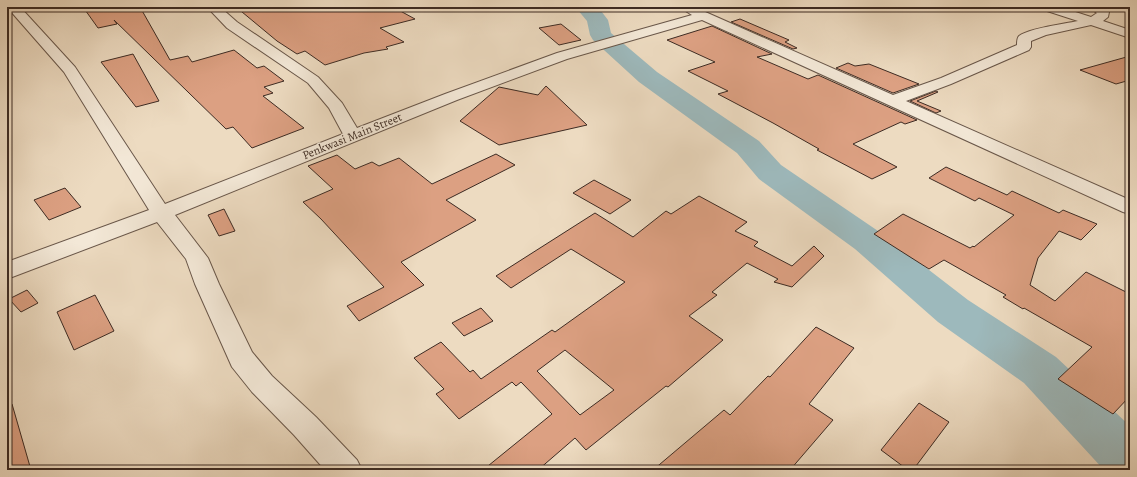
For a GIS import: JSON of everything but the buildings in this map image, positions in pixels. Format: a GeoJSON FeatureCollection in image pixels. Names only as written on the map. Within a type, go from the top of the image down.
{"type":"FeatureCollection","features":[{"type":"Feature","properties":{"kind":"street"},"geometry":{"type":"LineString","coordinates":[[13,7],[70,70],[161,213],[174,227],[197,258],[242,359],[262,384],[306,426],[346,470]]}},
{"type":"Feature","properties":{"kind":"street"},"geometry":{"type":"LineString","coordinates":[[213,7],[232,26],[313,80],[336,106],[353,136]]}},
{"type":"Feature","properties":{"kind":"street"},"geometry":{"type":"LineString","coordinates":[[684,7],[1130,208]]}},
{"type":"Feature","properties":{"kind":"street"},"geometry":{"type":"LineString","coordinates":[[1048,7],[1130,34]]}},
{"type":"Feature","properties":{"kind":"street"},"geometry":{"type":"LineString","coordinates":[[892,101],[946,81],[1024,47],[1024,39],[1035,34],[1092,22],[1102,17],[1102,12],[1094,7]]}},
{"type":"Feature","properties":{"kind":"street","name":"Penkwasi Main Street"},"geometry":{"type":"LineString","coordinates":[[7,271],[161,213],[451,97],[562,56],[703,16]]}},
{"type":"Feature","properties":{"kind":"waterway"},"geometry":{"type":"LineString","coordinates":[[588,7],[587,9],[597,20],[601,35],[648,77],[748,147],[770,172],[868,241],[953,311],[1040,370],[1130,461]]}}]}
